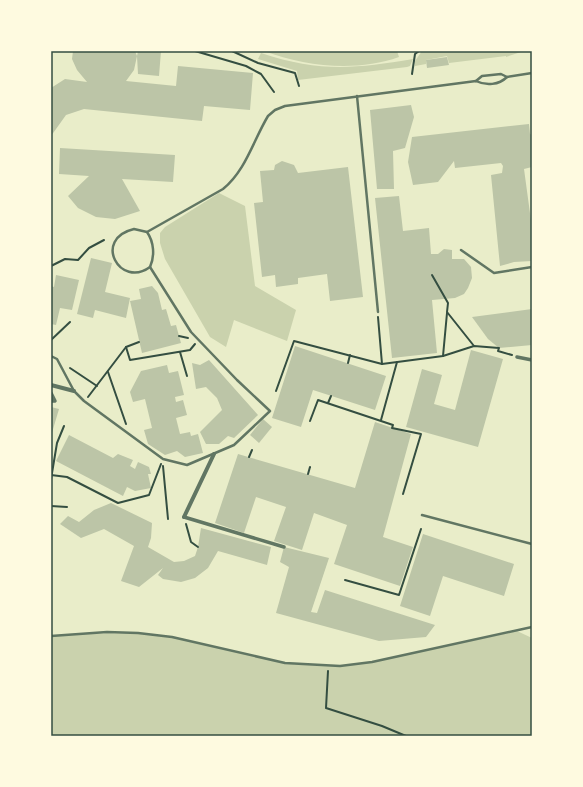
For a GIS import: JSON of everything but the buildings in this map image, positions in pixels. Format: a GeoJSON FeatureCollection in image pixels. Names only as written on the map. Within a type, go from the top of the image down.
{"type":"FeatureCollection","features":[{"type":"Feature","properties":{"kind":"street"},"geometry":{"type":"LineString","coordinates":[[517,357],[532,360]]}},
{"type":"Feature","properties":{"kind":"street"},"geometry":{"type":"LineString","coordinates":[[51,384],[74,391]]}},
{"type":"Feature","properties":{"kind":"street"},"geometry":{"type":"LineString","coordinates":[[51,393],[55,400],[51,401]]}},
{"type":"Feature","properties":{"kind":"street"},"geometry":{"type":"LineString","coordinates":[[214,454],[184,517],[284,547]]}},
{"type":"Feature","properties":{"kind":"lane"},"geometry":{"type":"LineString","coordinates":[[476,81],[482,76],[501,74],[507,77],[532,73]]}},
{"type":"Feature","properties":{"kind":"lane"},"geometry":{"type":"LineString","coordinates":[[147,232],[151,239],[152,247],[152,262],[150,267],[140,273],[128,273],[118,264],[112,252],[113,245],[120,234],[134,229],[147,232],[223,189],[232,182],[240,172],[268,116],[275,110],[285,106],[476,81],[483,84],[502,82],[507,77]]}},
{"type":"Feature","properties":{"kind":"lane"},"geometry":{"type":"LineString","coordinates":[[357,96],[378,312]]}},
{"type":"Feature","properties":{"kind":"lane"},"geometry":{"type":"LineString","coordinates":[[461,250],[494,273],[532,267]]}},
{"type":"Feature","properties":{"kind":"lane"},"geometry":{"type":"LineString","coordinates":[[51,356],[57,359],[74,391],[84,401],[163,459],[187,465],[234,445],[270,411],[237,380],[191,332],[150,267]]}},
{"type":"Feature","properties":{"kind":"lane"},"geometry":{"type":"LineString","coordinates":[[422,515],[532,544]]}},
{"type":"Feature","properties":{"kind":"lane"},"geometry":{"type":"LineString","coordinates":[[51,636],[107,632],[138,633],[172,637],[285,663],[329,666],[372,662],[532,627]]}},
{"type":"Feature","properties":{"kind":"path"},"geometry":{"type":"LineString","coordinates":[[195,51],[246,66],[261,74],[274,92]]}},
{"type":"Feature","properties":{"kind":"path"},"geometry":{"type":"LineString","coordinates":[[232,51],[258,63],[295,73],[299,86]]}},
{"type":"Feature","properties":{"kind":"path"},"geometry":{"type":"LineString","coordinates":[[412,74],[415,54],[419,51]]}},
{"type":"Feature","properties":{"kind":"path"},"geometry":{"type":"LineString","coordinates":[[51,266],[65,259],[78,260],[89,248],[104,240]]}},
{"type":"Feature","properties":{"kind":"path"},"geometry":{"type":"LineString","coordinates":[[432,275],[448,303],[443,356]]}},
{"type":"Feature","properties":{"kind":"path"},"geometry":{"type":"LineString","coordinates":[[378,312],[382,364]]}},
{"type":"Feature","properties":{"kind":"path"},"geometry":{"type":"LineString","coordinates":[[447,312],[474,346]]}},
{"type":"Feature","properties":{"kind":"path"},"geometry":{"type":"LineString","coordinates":[[51,340],[70,322]]}},
{"type":"Feature","properties":{"kind":"path"},"geometry":{"type":"LineString","coordinates":[[126,346],[130,360],[190,350],[198,340]]}},
{"type":"Feature","properties":{"kind":"path"},"geometry":{"type":"LineString","coordinates":[[276,391],[294,341],[382,364],[443,356],[474,346],[499,348],[498,351],[517,357]]}},
{"type":"Feature","properties":{"kind":"path"},"geometry":{"type":"LineString","coordinates":[[84,401],[108,372],[126,346],[139,342]]}},
{"type":"Feature","properties":{"kind":"path"},"geometry":{"type":"LineString","coordinates":[[180,352],[187,376]]}},
{"type":"Feature","properties":{"kind":"path"},"geometry":{"type":"LineString","coordinates":[[348,362],[350,355]]}},
{"type":"Feature","properties":{"kind":"path"},"geometry":{"type":"LineString","coordinates":[[57,359],[97,386]]}},
{"type":"Feature","properties":{"kind":"path"},"geometry":{"type":"LineString","coordinates":[[381,421],[397,362]]}},
{"type":"Feature","properties":{"kind":"path"},"geometry":{"type":"LineString","coordinates":[[108,372],[129,433]]}},
{"type":"Feature","properties":{"kind":"path"},"geometry":{"type":"LineString","coordinates":[[328,403],[331,396]]}},
{"type":"Feature","properties":{"kind":"path"},"geometry":{"type":"LineString","coordinates":[[310,421],[318,400],[393,425],[392,428],[421,434],[403,494]]}},
{"type":"Feature","properties":{"kind":"path"},"geometry":{"type":"LineString","coordinates":[[51,480],[56,442],[64,426]]}},
{"type":"Feature","properties":{"kind":"path"},"geometry":{"type":"LineString","coordinates":[[249,457],[252,450]]}},
{"type":"Feature","properties":{"kind":"path"},"geometry":{"type":"LineString","coordinates":[[52,475],[67,477],[118,503],[149,495],[163,459]]}},
{"type":"Feature","properties":{"kind":"path"},"geometry":{"type":"LineString","coordinates":[[163,459],[168,518]]}},
{"type":"Feature","properties":{"kind":"path"},"geometry":{"type":"LineString","coordinates":[[308,474],[310,468]]}},
{"type":"Feature","properties":{"kind":"path"},"geometry":{"type":"LineString","coordinates":[[51,506],[67,507]]}},
{"type":"Feature","properties":{"kind":"path"},"geometry":{"type":"LineString","coordinates":[[184,517],[191,542],[198,547]]}},
{"type":"Feature","properties":{"kind":"path"},"geometry":{"type":"LineString","coordinates":[[345,580],[399,596],[421,529]]}},
{"type":"Feature","properties":{"kind":"path"},"geometry":{"type":"LineString","coordinates":[[329,666],[326,708],[382,726],[406,736]]}},
{"type":"Feature","properties":{"kind":"green space"},"geometry":{"type":"Polygon","coordinates":[[[264,51],[397,51],[399,57],[366,65],[332,66],[297,61],[264,51]]]}},
{"type":"Feature","properties":{"kind":"green space"},"geometry":{"type":"Polygon","coordinates":[[[422,51],[524,51],[506,57],[449,63],[447,56],[426,60],[426,64],[415,66],[415,61],[422,51]]]}},
{"type":"Feature","properties":{"kind":"green space"},"geometry":{"type":"Polygon","coordinates":[[[261,53],[300,63],[336,67],[354,67],[413,59],[410,66],[407,67],[298,80],[297,71],[258,59],[261,53]]]}},
{"type":"Feature","properties":{"kind":"green space"},"geometry":{"type":"Polygon","coordinates":[[[219,193],[245,206],[255,286],[296,310],[287,341],[234,320],[226,347],[210,337],[165,259],[160,243],[160,233],[165,227],[219,193]]]}},
{"type":"Feature","properties":{"kind":"green space"},"geometry":{"type":"Polygon","coordinates":[[[517,631],[532,638],[532,736],[51,736],[51,636],[138,633],[172,637],[285,663],[340,666],[372,662],[517,631]]]}}]}
